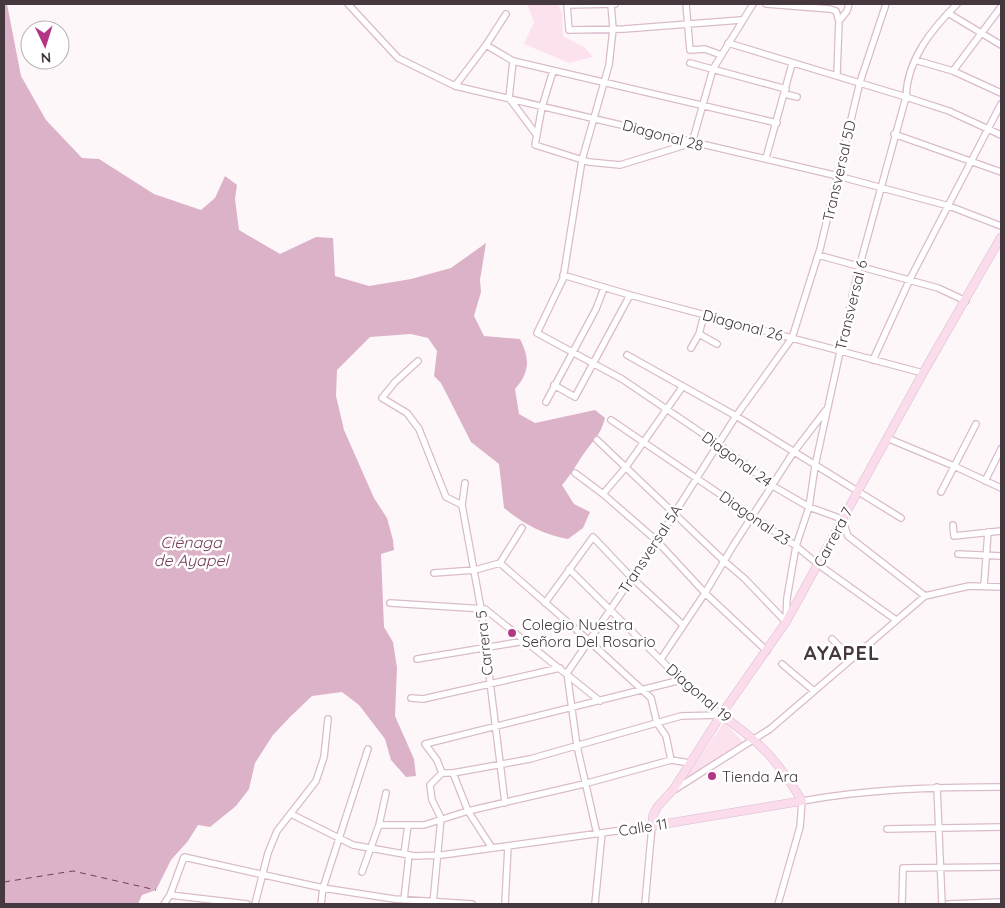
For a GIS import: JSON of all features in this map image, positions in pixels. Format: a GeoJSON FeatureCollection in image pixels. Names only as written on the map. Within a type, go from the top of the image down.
{"type":"FeatureCollection","features":[{"type":"Feature","properties":{"kind":"main road","name":"Carrera 7"},"geometry":{"type":"LineString","coordinates":[[652,826],[653,815],[658,806],[673,790],[721,715],[786,622],[819,565],[922,373],[966,301],[1001,237]]}},
{"type":"Feature","properties":{"kind":"main road","name":"Diagonal 19"},"geometry":{"type":"LineString","coordinates":[[721,715],[756,739],[782,768],[802,801]]}},
{"type":"Feature","properties":{"kind":"main road","name":"Calle 11"},"geometry":{"type":"LineString","coordinates":[[652,826],[802,801]]}},
{"type":"Feature","properties":{"kind":"street","name":"Diagonal 28"},"geometry":{"type":"LineString","coordinates":[[348,4],[398,58],[455,86],[838,176],[949,206],[1001,226]]}},
{"type":"Feature","properties":{"kind":"street"},"geometry":{"type":"LineString","coordinates":[[563,274],[582,160],[605,82],[613,29],[611,4]]}},
{"type":"Feature","properties":{"kind":"street"},"geometry":{"type":"LineString","coordinates":[[615,4],[567,5],[569,30],[688,25],[741,20]]}},
{"type":"Feature","properties":{"kind":"street"},"geometry":{"type":"LineString","coordinates":[[686,4],[690,50],[705,50],[721,55]]}},
{"type":"Feature","properties":{"kind":"street"},"geometry":{"type":"LineString","coordinates":[[553,71],[542,107],[534,146],[582,160],[620,166],[692,143],[701,106],[714,69],[741,20],[753,4]]}},
{"type":"Feature","properties":{"kind":"street"},"geometry":{"type":"LineString","coordinates":[[766,4],[830,9],[836,12],[839,21]]}},
{"type":"Feature","properties":{"kind":"street"},"geometry":{"type":"LineString","coordinates":[[837,4],[839,21],[837,74]]}},
{"type":"Feature","properties":{"kind":"street"},"geometry":{"type":"LineString","coordinates":[[839,21],[847,11],[849,4]]}},
{"type":"Feature","properties":{"kind":"street","name":"Transversal 5D"},"geometry":{"type":"LineString","coordinates":[[792,338],[818,255],[860,82],[886,4]]}},
{"type":"Feature","properties":{"kind":"street","name":"Transversal 6"},"geometry":{"type":"LineString","coordinates":[[786,622],[787,598],[796,546],[809,507],[827,408],[894,134],[906,97],[906,86],[915,60],[925,40],[957,4]]}},
{"type":"Feature","properties":{"kind":"street"},"geometry":{"type":"LineString","coordinates":[[953,71],[1001,7]]}},
{"type":"Feature","properties":{"kind":"street"},"geometry":{"type":"LineString","coordinates":[[948,13],[1001,44]]}},
{"type":"Feature","properties":{"kind":"street"},"geometry":{"type":"LineString","coordinates":[[455,86],[486,45],[506,14]]}},
{"type":"Feature","properties":{"kind":"street"},"geometry":{"type":"LineString","coordinates":[[728,43],[792,64],[837,74],[949,111],[1001,135]]}},
{"type":"Feature","properties":{"kind":"street"},"geometry":{"type":"LineString","coordinates":[[486,45],[513,61],[777,123]]}},
{"type":"Feature","properties":{"kind":"street"},"geometry":{"type":"LineString","coordinates":[[915,60],[953,71],[1001,93]]}},
{"type":"Feature","properties":{"kind":"street"},"geometry":{"type":"LineString","coordinates":[[513,61],[509,98],[536,134]]}},
{"type":"Feature","properties":{"kind":"street"},"geometry":{"type":"LineString","coordinates":[[690,63],[714,69],[797,97]]}},
{"type":"Feature","properties":{"kind":"street"},"geometry":{"type":"LineString","coordinates":[[766,158],[786,92],[792,64]]}},
{"type":"Feature","properties":{"kind":"street"},"geometry":{"type":"LineString","coordinates":[[873,360],[910,279],[1001,104]]}},
{"type":"Feature","properties":{"kind":"street"},"geometry":{"type":"LineString","coordinates":[[894,134],[972,160],[1001,172]]}},
{"type":"Feature","properties":{"kind":"street"},"geometry":{"type":"LineString","coordinates":[[818,255],[910,279],[938,288],[966,301]]}},
{"type":"Feature","properties":{"kind":"street","name":"Diagonal 26"},"geometry":{"type":"LineString","coordinates":[[563,274],[604,288],[922,373]]}},
{"type":"Feature","properties":{"kind":"street","name":"Diagonal 24"},"geometry":{"type":"LineString","coordinates":[[563,274],[537,332],[667,409],[718,444],[773,486],[809,507],[842,519]]}},
{"type":"Feature","properties":{"kind":"street"},"geometry":{"type":"LineString","coordinates":[[546,402],[573,353],[604,288]]}},
{"type":"Feature","properties":{"kind":"street"},"geometry":{"type":"LineString","coordinates":[[554,385],[575,397],[630,295]]}},
{"type":"Feature","properties":{"kind":"street"},"geometry":{"type":"LineString","coordinates":[[691,348],[699,334],[704,315]]}},
{"type":"Feature","properties":{"kind":"street"},"geometry":{"type":"LineString","coordinates":[[699,334],[717,344]]}},
{"type":"Feature","properties":{"kind":"street","name":"Transversal 5A"},"geometry":{"type":"LineString","coordinates":[[567,673],[657,541],[736,416],[792,338]]}},
{"type":"Feature","properties":{"kind":"street"},"geometry":{"type":"LineString","coordinates":[[627,355],[736,416],[793,453],[901,518]]}},
{"type":"Feature","properties":{"kind":"street"},"geometry":{"type":"LineString","coordinates":[[418,361],[394,382],[382,398],[407,413],[419,429],[446,496],[462,505]]}},
{"type":"Feature","properties":{"kind":"street"},"geometry":{"type":"LineString","coordinates":[[603,494],[626,467],[683,386]]}},
{"type":"Feature","properties":{"kind":"street"},"geometry":{"type":"LineString","coordinates":[[661,660],[682,624],[705,593],[793,453],[827,408]]}},
{"type":"Feature","properties":{"kind":"street","name":"Diagonal 23"},"geometry":{"type":"LineString","coordinates":[[612,420],[796,546],[819,565],[896,620]]}},
{"type":"Feature","properties":{"kind":"street"},"geometry":{"type":"LineString","coordinates":[[941,492],[976,424]]}},
{"type":"Feature","properties":{"kind":"street"},"geometry":{"type":"LineString","coordinates":[[886,438],[1001,488]]}},
{"type":"Feature","properties":{"kind":"street"},"geometry":{"type":"LineString","coordinates":[[597,440],[745,579],[786,622]]}},
{"type":"Feature","properties":{"kind":"street"},"geometry":{"type":"LineString","coordinates":[[985,481],[1001,449]]}},
{"type":"Feature","properties":{"kind":"street"},"geometry":{"type":"LineString","coordinates":[[575,473],[603,494],[657,541],[705,593],[767,651]]}},
{"type":"Feature","properties":{"kind":"street","name":"Carrera 5"},"geometry":{"type":"LineString","coordinates":[[465,483],[462,505],[475,570],[488,685],[502,764],[505,804]]}},
{"type":"Feature","properties":{"kind":"street"},"geometry":{"type":"LineString","coordinates":[[842,519],[848,536],[925,596]]}},
{"type":"Feature","properties":{"kind":"street"},"geometry":{"type":"LineString","coordinates":[[953,525],[954,536],[1001,531]]}},
{"type":"Feature","properties":{"kind":"street"},"geometry":{"type":"LineString","coordinates":[[434,573],[475,570],[500,563],[522,528]]}},
{"type":"Feature","properties":{"kind":"street"},"geometry":{"type":"LineString","coordinates":[[984,586],[988,532]]}},
{"type":"Feature","properties":{"kind":"street"},"geometry":{"type":"LineString","coordinates":[[545,602],[593,537],[631,577],[682,624]]}},
{"type":"Feature","properties":{"kind":"street"},"geometry":{"type":"LineString","coordinates":[[958,554],[1001,556]]}},
{"type":"Feature","properties":{"kind":"street"},"geometry":{"type":"LineString","coordinates":[[500,563],[651,698],[657,724],[666,736],[671,760]]}},
{"type":"Feature","properties":{"kind":"street","name":"Diagonal 19"},"geometry":{"type":"LineString","coordinates":[[569,569],[681,680],[721,715]]}},
{"type":"Feature","properties":{"kind":"street"},"geometry":{"type":"LineString","coordinates":[[673,790],[770,730],[925,596],[956,588],[1001,587]]}},
{"type":"Feature","properties":{"kind":"street"},"geometry":{"type":"LineString","coordinates":[[390,603],[485,609],[600,701]]}},
{"type":"Feature","properties":{"kind":"street"},"geometry":{"type":"LineString","coordinates":[[832,639],[851,658]]}},
{"type":"Feature","properties":{"kind":"street"},"geometry":{"type":"LineString","coordinates":[[418,659],[526,641]]}},
{"type":"Feature","properties":{"kind":"street"},"geometry":{"type":"LineString","coordinates":[[782,664],[814,691]]}},
{"type":"Feature","properties":{"kind":"street"},"geometry":{"type":"LineString","coordinates":[[412,698],[423,698],[488,685],[560,668]]}},
{"type":"Feature","properties":{"kind":"street"},"geometry":{"type":"LineString","coordinates":[[567,673],[584,784],[599,834],[595,904]]}},
{"type":"Feature","properties":{"kind":"street"},"geometry":{"type":"LineString","coordinates":[[442,773],[437,760],[425,744],[681,680]]}},
{"type":"Feature","properties":{"kind":"street"},"geometry":{"type":"LineString","coordinates":[[442,773],[453,774],[502,764],[577,746],[681,716],[721,715]]}},
{"type":"Feature","properties":{"kind":"street"},"geometry":{"type":"LineString","coordinates":[[255,904],[268,853],[277,831],[316,781],[324,756],[328,719]]}},
{"type":"Feature","properties":{"kind":"street"},"geometry":{"type":"LineString","coordinates":[[321,904],[323,888],[338,838],[368,749]]}},
{"type":"Feature","properties":{"kind":"street"},"geometry":{"type":"LineString","coordinates":[[379,825],[424,825],[468,810],[505,804],[671,760],[690,763]]}},
{"type":"Feature","properties":{"kind":"street"},"geometry":{"type":"LineString","coordinates":[[433,903],[441,818],[432,800],[430,785],[442,773]]}},
{"type":"Feature","properties":{"kind":"street"},"geometry":{"type":"LineString","coordinates":[[453,774],[468,810],[492,848]]}},
{"type":"Feature","properties":{"kind":"street","name":"Calle 11"},"geometry":{"type":"LineString","coordinates":[[802,801],[868,790],[1001,786]]}},
{"type":"Feature","properties":{"kind":"street"},"geometry":{"type":"LineString","coordinates":[[937,787],[942,904]]}},
{"type":"Feature","properties":{"kind":"street"},"geometry":{"type":"LineString","coordinates":[[362,872],[379,825],[386,793]]}},
{"type":"Feature","properties":{"kind":"street"},"geometry":{"type":"LineString","coordinates":[[778,904],[800,827],[802,801]]}},
{"type":"Feature","properties":{"kind":"street","name":"Calle 11"},"geometry":{"type":"LineString","coordinates":[[291,814],[353,845],[407,854],[437,855],[652,826]]}},
{"type":"Feature","properties":{"kind":"street"},"geometry":{"type":"LineString","coordinates":[[404,900],[408,825]]}},
{"type":"Feature","properties":{"kind":"street"},"geometry":{"type":"LineString","coordinates":[[645,904],[652,826]]}},
{"type":"Feature","properties":{"kind":"street"},"geometry":{"type":"LineString","coordinates":[[888,829],[1001,827]]}},
{"type":"Feature","properties":{"kind":"street"},"geometry":{"type":"LineString","coordinates":[[505,904],[508,846]]}},
{"type":"Feature","properties":{"kind":"street"},"geometry":{"type":"LineString","coordinates":[[164,904],[170,895],[184,857],[262,876],[323,888],[404,900],[472,904]]}},
{"type":"Feature","properties":{"kind":"street"},"geometry":{"type":"LineString","coordinates":[[902,904],[903,868],[1001,867]]}},
{"type":"Feature","properties":{"kind":"street"},"geometry":{"type":"LineString","coordinates":[[170,895],[248,904]]}},
{"type":"Feature","properties":{"kind":"street"},"geometry":{"type":"LineString","coordinates":[[948,904],[1001,902]]}},
{"type":"Feature","properties":{"kind":"shaded area"},"geometry":{"type":"Polygon","coordinates":[[[527,4],[558,4],[562,13],[563,36],[584,47],[593,57],[569,63],[524,44],[534,22],[527,4]]]}},
{"type":"Feature","properties":{"kind":"shaded area"},"geometry":{"type":"Polygon","coordinates":[[[724,722],[743,742],[689,778],[687,776],[724,722]]]}},
{"type":"Feature","properties":{"kind":"water","name":"Ciénaga de Ayapel"},"geometry":{"type":"Polygon","coordinates":[[[4,4],[7,4],[21,76],[46,120],[82,158],[99,159],[154,194],[201,210],[215,198],[225,176],[237,185],[235,199],[239,230],[280,254],[316,237],[333,238],[335,276],[369,286],[411,279],[451,268],[486,243],[480,280],[481,292],[474,316],[484,336],[520,339],[526,353],[527,365],[524,377],[515,389],[519,414],[535,423],[595,410],[605,418],[597,436],[562,485],[574,504],[590,512],[583,528],[568,539],[534,528],[504,508],[499,464],[471,442],[441,383],[434,376],[437,351],[428,338],[411,334],[370,337],[337,370],[336,396],[344,430],[374,498],[387,518],[393,540],[394,550],[381,554],[384,627],[393,642],[397,668],[395,716],[414,759],[416,776],[406,777],[391,760],[385,739],[359,705],[342,692],[312,696],[273,735],[255,763],[249,789],[236,806],[210,827],[198,825],[188,841],[171,860],[156,890],[142,895],[138,904],[4,904],[4,4]]]}},
{"type":"Feature","properties":{"kind":"ferry route"},"geometry":{"type":"LineString","coordinates":[[4,882],[73,871],[156,890]]}},
{"type":"Feature","properties":{"kind":"place","name":"Colegio Nuestra Señora Del Rosario"},"geometry":{"type":"Point","coordinates":[512,633]}},
{"type":"Feature","properties":{"kind":"place","name":"Tienda Ara"},"geometry":{"type":"Point","coordinates":[712,776]}},
{"type":"Feature","properties":{"kind":"district","name":"AYAPEL"},"geometry":{"type":"Point","coordinates":[842,652]}}]}
